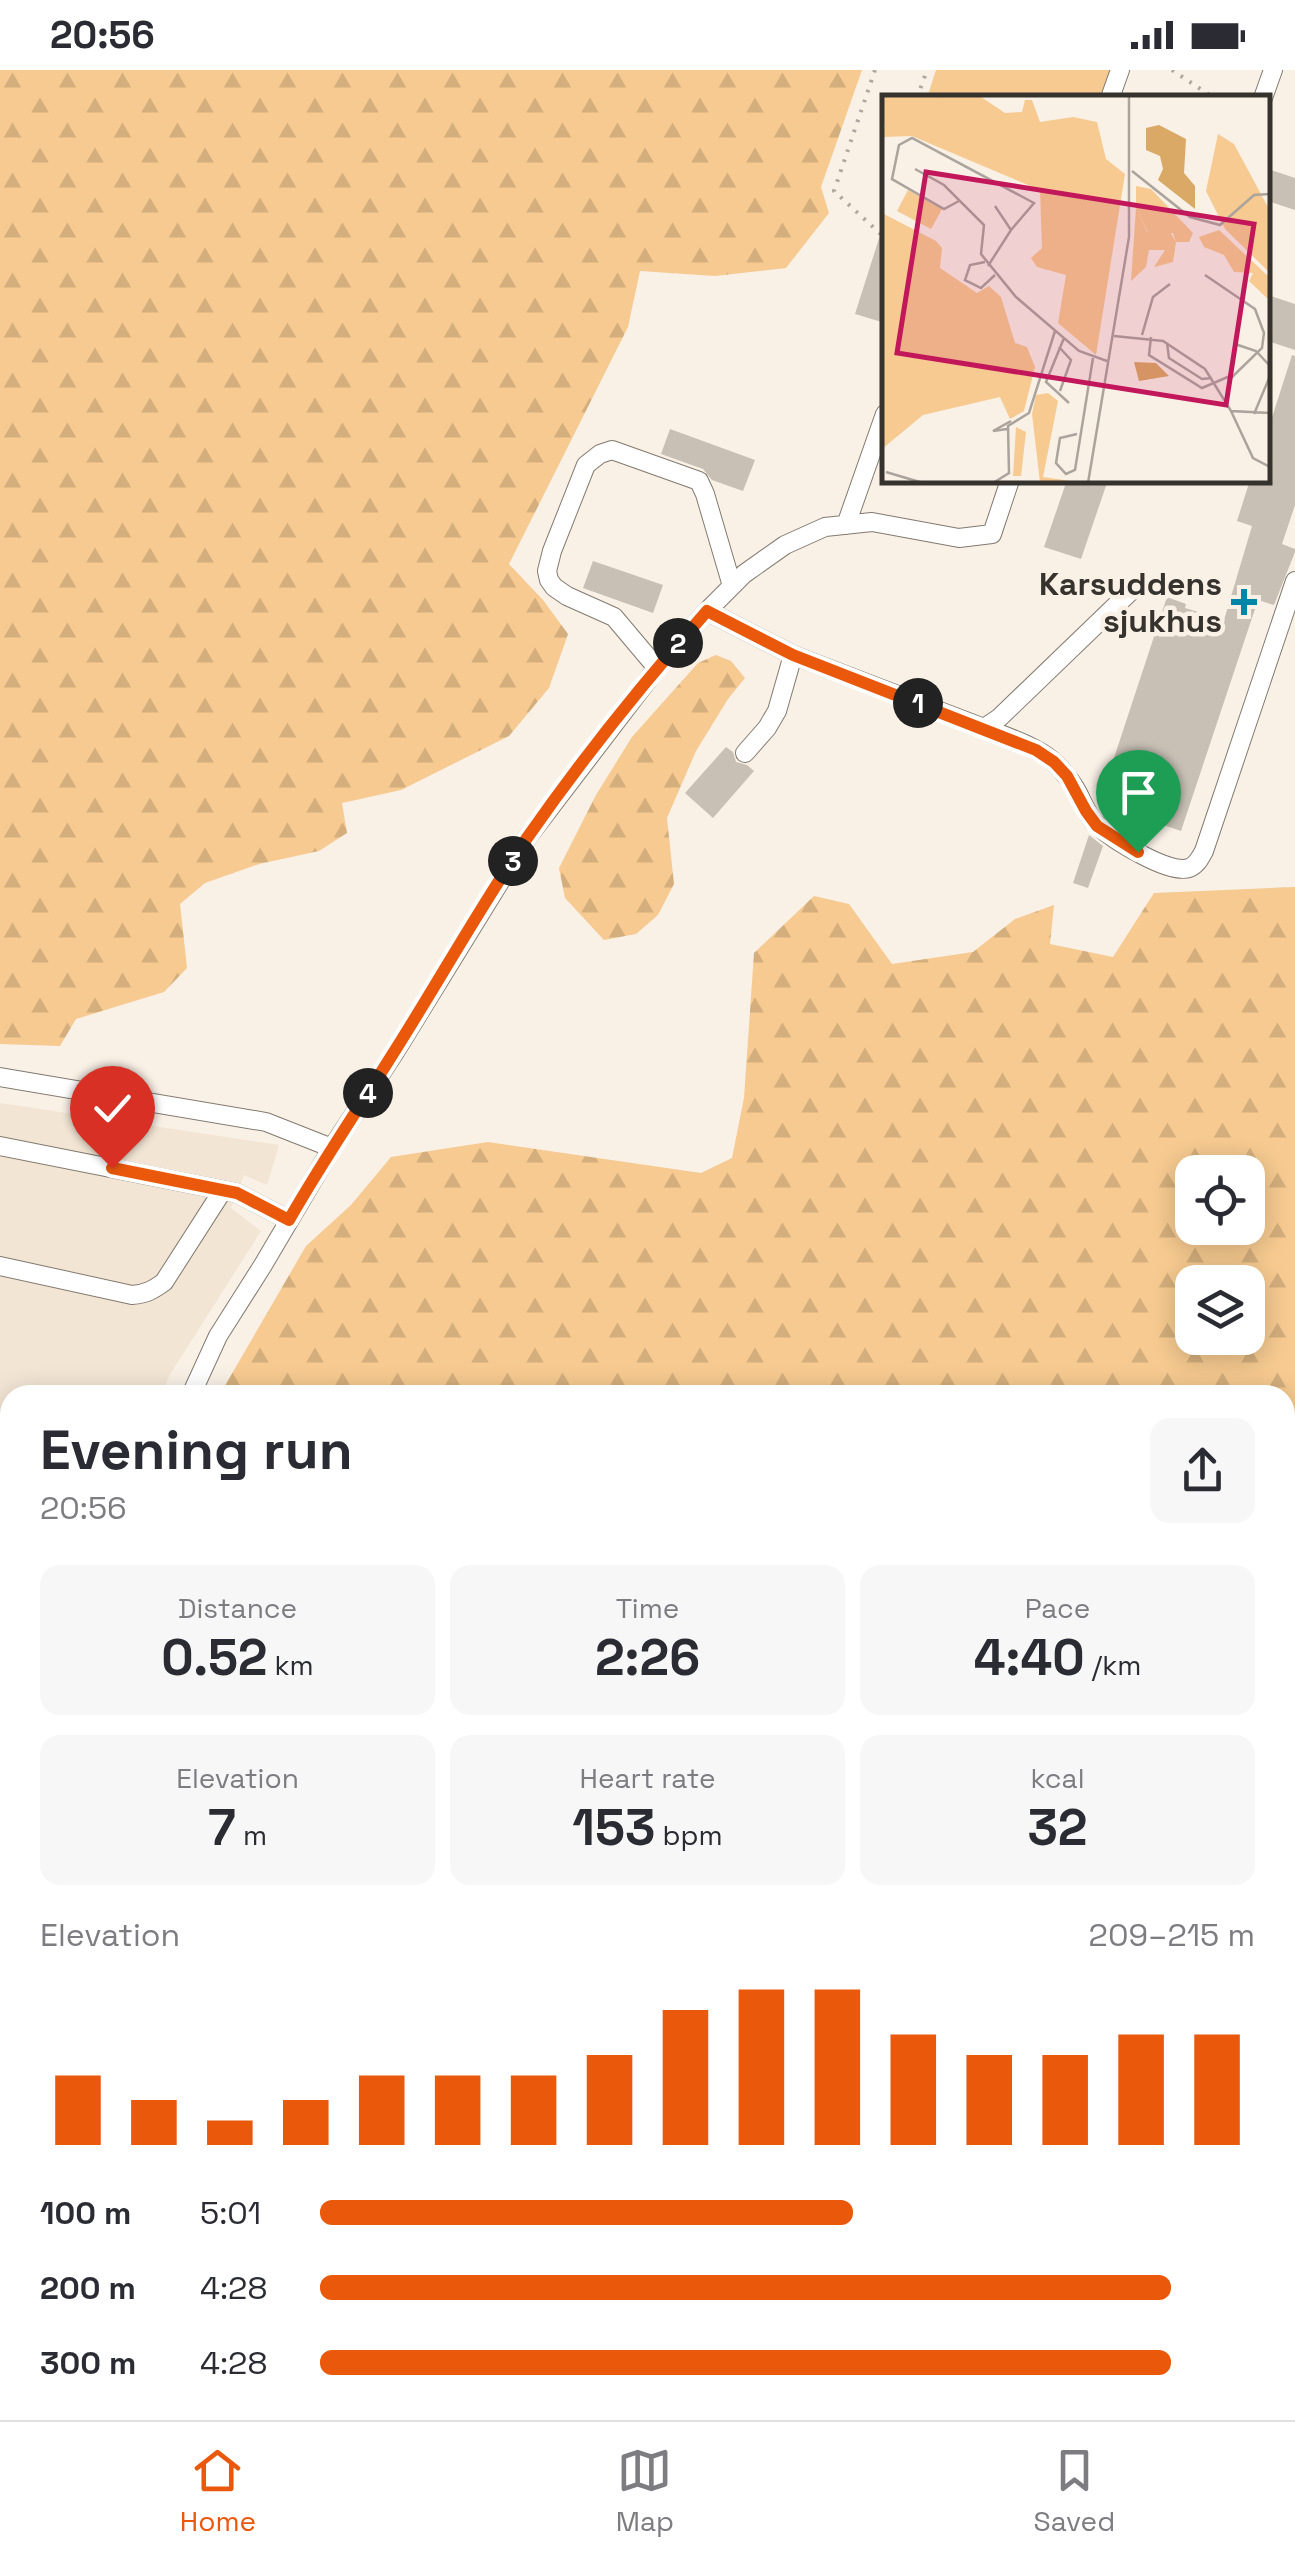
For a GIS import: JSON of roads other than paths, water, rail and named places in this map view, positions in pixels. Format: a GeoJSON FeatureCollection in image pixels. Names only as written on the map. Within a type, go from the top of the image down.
{"type":"FeatureCollection","features":[{"type":"Feature","properties":{"kind":"street"},"geometry":{"type":"LineString","coordinates":[[1111,95],[1120,70]]}},
{"type":"Feature","properties":{"kind":"street"},"geometry":{"type":"LineString","coordinates":[[1264,95],[1274,70]]}},
{"type":"Feature","properties":{"kind":"street"},"geometry":{"type":"LineString","coordinates":[[846,525],[882,423]]}},
{"type":"Feature","properties":{"kind":"street"},"geometry":{"type":"LineString","coordinates":[[657,668],[614,618],[554,588],[549,580],[552,551],[586,465],[612,450],[698,481],[732,586]]}},
{"type":"Feature","properties":{"kind":"street"},"geometry":{"type":"LineString","coordinates":[[196,1385],[218,1336],[527,838],[657,668],[707,611],[744,574],[785,544],[825,527],[872,522],[959,538],[992,534],[1009,482]]}},
{"type":"Feature","properties":{"kind":"street"},"geometry":{"type":"LineString","coordinates":[[707,611],[793,655],[1036,750],[1067,776],[1097,826],[1138,852],[1183,869],[1198,862],[1204,851],[1295,581]]}},
{"type":"Feature","properties":{"kind":"street"},"geometry":{"type":"LineString","coordinates":[[984,728],[1132,589]]}},
{"type":"Feature","properties":{"kind":"street"},"geometry":{"type":"LineString","coordinates":[[745,753],[777,712],[793,655]]}},
{"type":"Feature","properties":{"kind":"street"},"geometry":{"type":"LineString","coordinates":[[0,1076],[266,1122],[332,1148]]}},
{"type":"Feature","properties":{"kind":"street"},"geometry":{"type":"LineString","coordinates":[[0,1146],[237,1193],[289,1220]]}},
{"type":"Feature","properties":{"kind":"street"},"geometry":{"type":"LineString","coordinates":[[0,1266],[132,1295],[143,1294],[164,1282],[223,1190]]}},
{"type":"Feature","properties":{"kind":"place","name":"Karsuddens sjukhus"},"geometry":{"type":"Point","coordinates":[1244,602]}}]}
